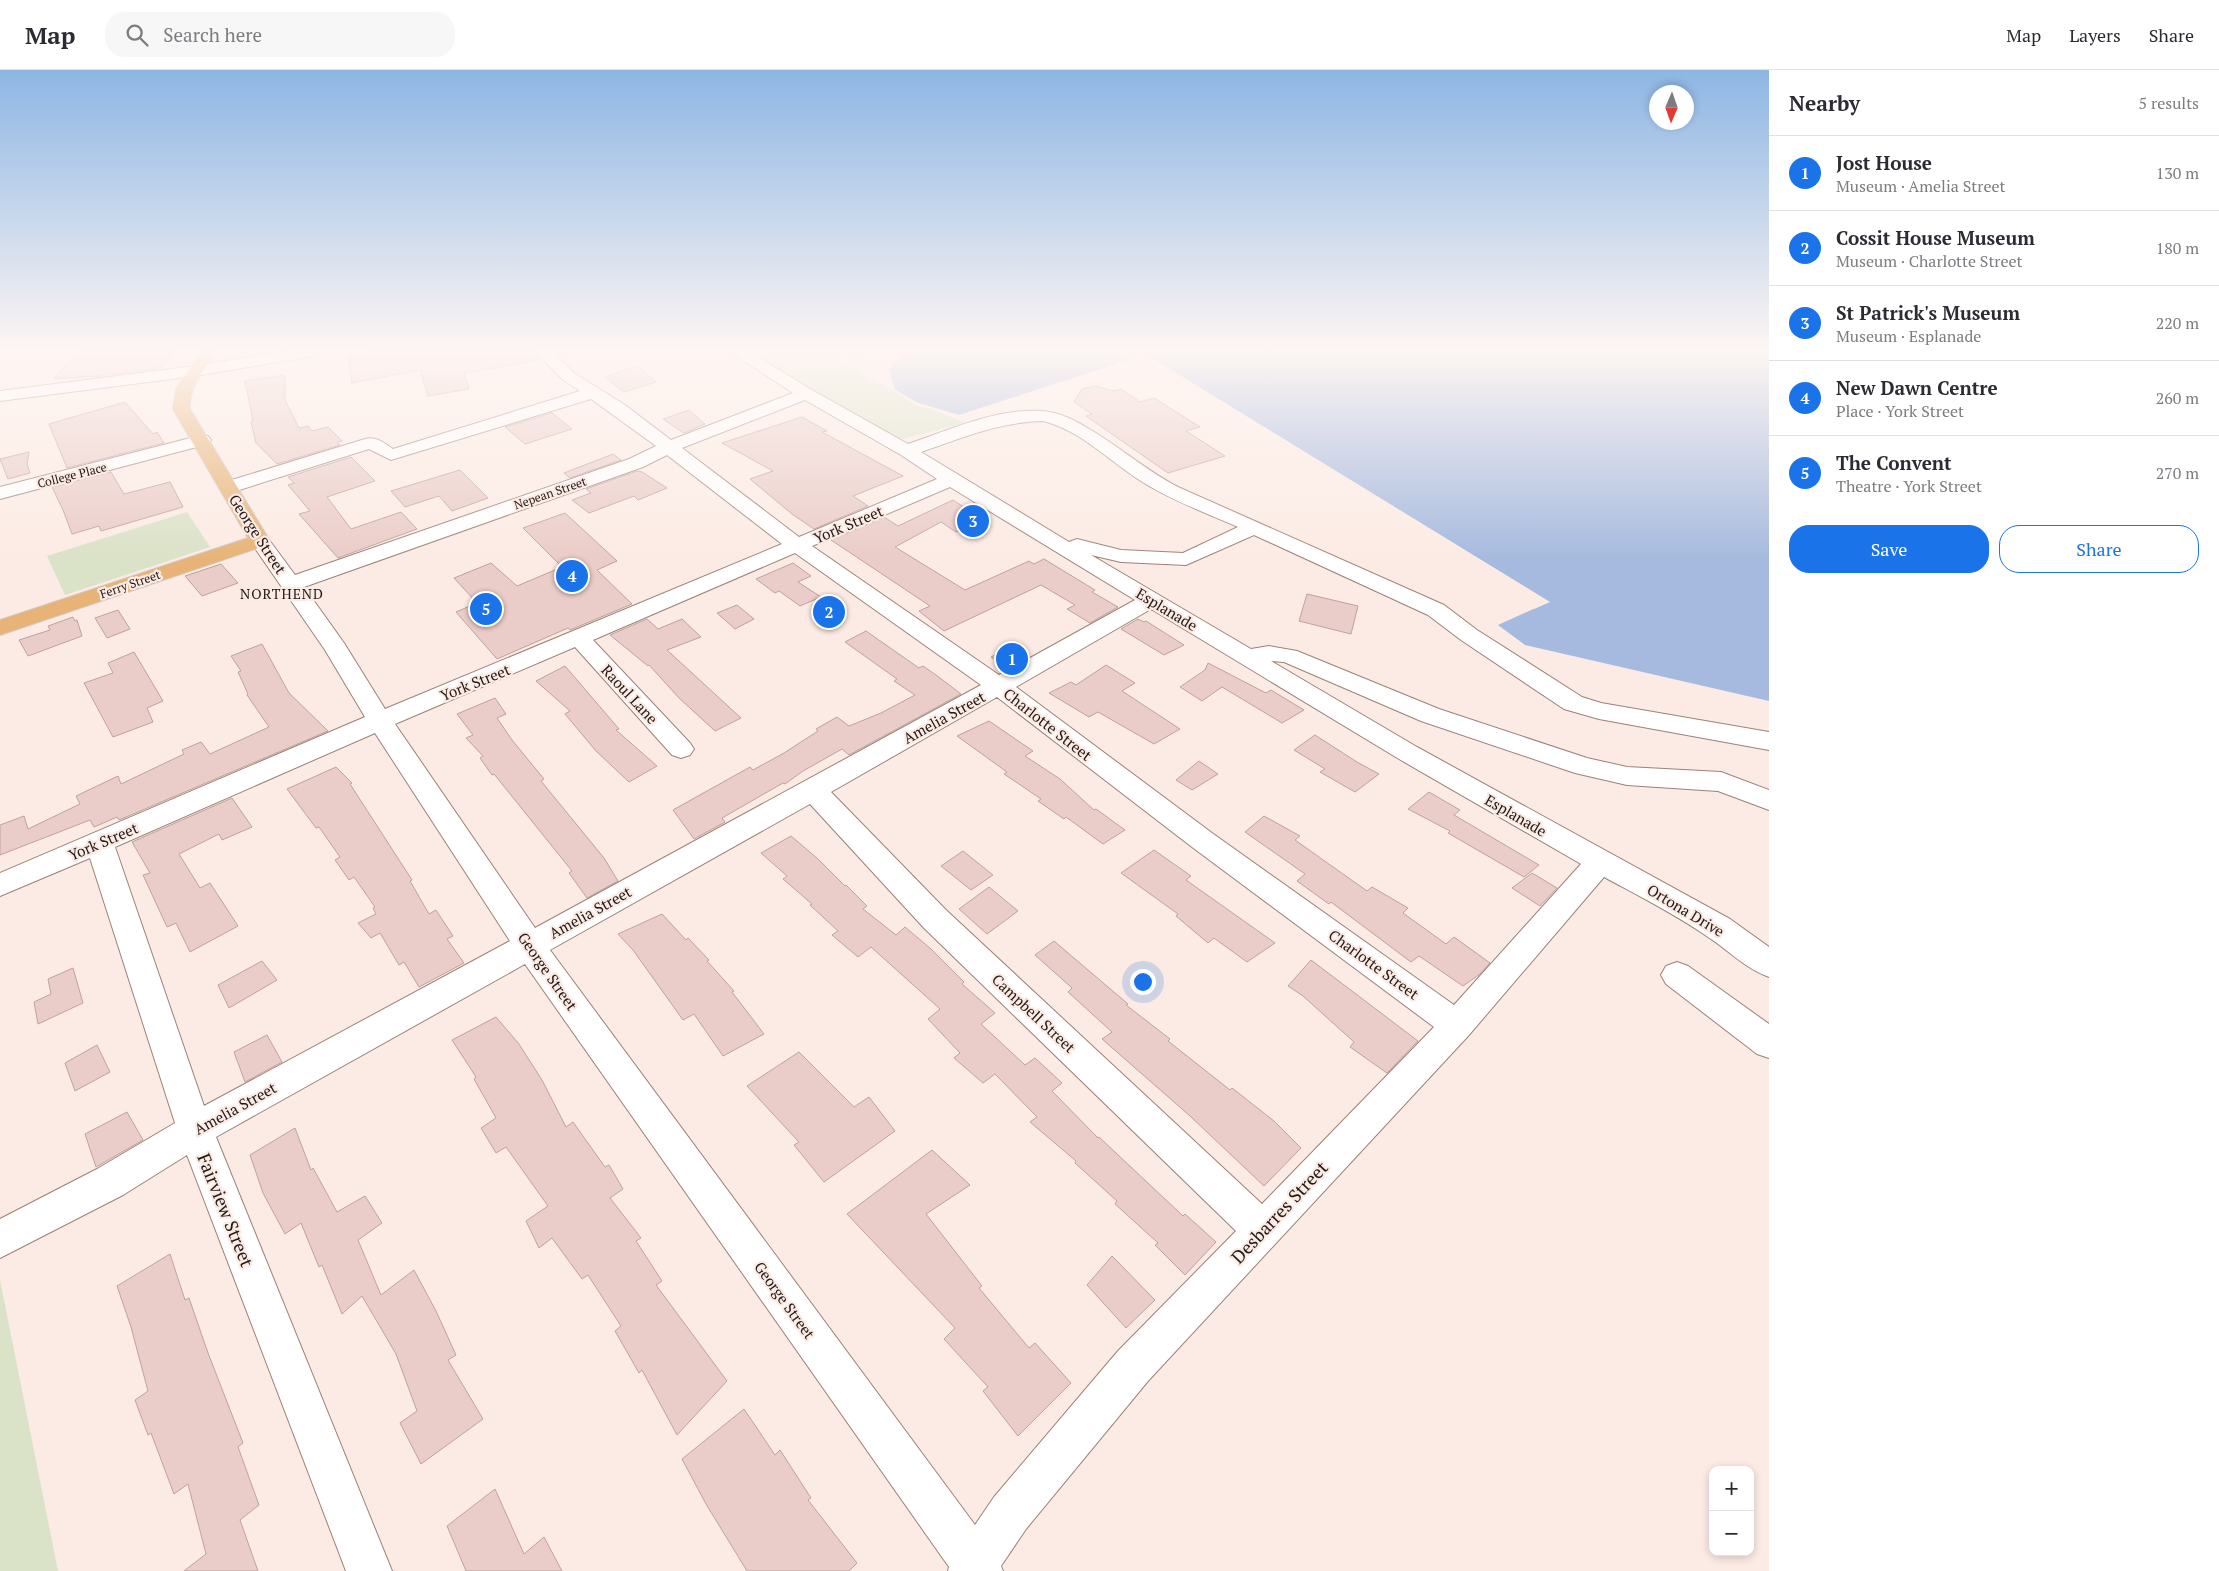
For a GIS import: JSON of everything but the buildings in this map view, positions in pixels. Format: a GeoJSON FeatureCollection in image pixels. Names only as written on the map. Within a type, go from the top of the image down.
{"type":"FeatureCollection","features":[{"type":"Feature","properties":{"kind":"main road","name":"George Street"},"geometry":{"type":"LineString","coordinates":[[188,421],[202,440],[260,540]]}},
{"type":"Feature","properties":{"kind":"main road","name":"Ferry Street"},"geometry":{"type":"LineString","coordinates":[[0,628],[260,540]]}},
{"type":"Feature","properties":{"kind":"street"},"geometry":{"type":"LineString","coordinates":[[229,487],[371,443],[391,455],[501,421]]}},
{"type":"Feature","properties":{"kind":"street","name":"Charlotte Street"},"geometry":{"type":"LineString","coordinates":[[635,421],[797,545],[999,686],[1132,788],[1457,1025]]}},
{"type":"Feature","properties":{"kind":"street","name":"Nepean Street"},"geometry":{"type":"LineString","coordinates":[[291,584],[636,463],[669,447],[736,421]]}},
{"type":"Feature","properties":{"kind":"street","name":"Esplanade"},"geometry":{"type":"LineString","coordinates":[[854,421],[907,451],[951,480],[1408,753],[1600,862]]}},
{"type":"Feature","properties":{"kind":"street"},"geometry":{"type":"LineString","coordinates":[[907,451],[1001,421]]}},
{"type":"Feature","properties":{"kind":"street"},"geometry":{"type":"LineString","coordinates":[[1063,421],[1160,485],[1436,610],[1468,635],[1573,703],[1599,710],[1769,741]]}},
{"type":"Feature","properties":{"kind":"street","name":"College Place"},"geometry":{"type":"LineString","coordinates":[[0,493],[202,440]]}},
{"type":"Feature","properties":{"kind":"street","name":"York Street"},"geometry":{"type":"LineString","coordinates":[[0,885],[380,721],[951,480]]}},
{"type":"Feature","properties":{"kind":"street"},"geometry":{"type":"LineString","coordinates":[[1044,536],[1121,556],[1186,559],[1254,527]]}},
{"type":"Feature","properties":{"kind":"street","name":"George Street"},"geometry":{"type":"LineString","coordinates":[[260,540],[336,648],[380,721],[529,945],[976,1569]]}},
{"type":"Feature","properties":{"kind":"street","name":"Amelia Street"},"geometry":{"type":"LineString","coordinates":[[0,1239],[110,1182],[195,1130],[813,790],[1153,599]]}},
{"type":"Feature","properties":{"kind":"street","name":"Raoul Lane"},"geometry":{"type":"LineString","coordinates":[[579,638],[681,749]]}},
{"type":"Feature","properties":{"kind":"street"},"geometry":{"type":"LineString","coordinates":[[1250,658],[1255,655],[1272,653],[1289,656],[1430,715],[1584,766],[1628,776],[1721,782],[1769,800]]}},
{"type":"Feature","properties":{"kind":"street","name":"Campbell Street"},"geometry":{"type":"LineString","coordinates":[[813,790],[935,920],[1262,1230]]}},
{"type":"Feature","properties":{"kind":"street","name":"Fairview Street"},"geometry":{"type":"LineString","coordinates":[[99,843],[195,1130],[369,1571]]}},
{"type":"Feature","properties":{"kind":"street","name":"Ortona Drive"},"geometry":{"type":"LineString","coordinates":[[1600,862],[1702,918],[1769,964]]}},
{"type":"Feature","properties":{"kind":"street","name":"Desbarres Street"},"geometry":{"type":"LineString","coordinates":[[976,1569],[1010,1513],[1133,1366],[1457,1025],[1600,862]]}},
{"type":"Feature","properties":{"kind":"street"},"geometry":{"type":"LineString","coordinates":[[1677,976],[1769,1043]]}},
{"type":"Feature","properties":{"kind":"green space"},"geometry":{"type":"Polygon","coordinates":[[[867,421],[961,421],[966,423],[902,439],[867,421]]]}},
{"type":"Feature","properties":{"kind":"green space"},"geometry":{"type":"Polygon","coordinates":[[[187,512],[210,547],[65,595],[47,556],[187,512]]]}},
{"type":"Feature","properties":{"kind":"green space"},"geometry":{"type":"Polygon","coordinates":[[[0,1280],[58,1571],[0,1571],[0,1280]]]}},
{"type":"Feature","properties":{"kind":"water"},"geometry":{"type":"Polygon","coordinates":[[[1254,421],[1769,421],[1769,701],[1525,645],[1498,625],[1549,602],[1254,421]]]}},
{"type":"Feature","properties":{"kind":"pier"},"geometry":{"type":"Polygon","coordinates":[[[1251,421],[1254,421],[1550,602],[1534,609],[1531,607],[1544,602],[1251,421]]]}},
{"type":"Feature","properties":{"kind":"place","name":"St Patrick's Museum"},"geometry":{"type":"Point","coordinates":[973,521]}},
{"type":"Feature","properties":{"kind":"place","name":"New Dawn Centre"},"geometry":{"type":"Point","coordinates":[572,576]}},
{"type":"Feature","properties":{"kind":"place","name":"The Convent"},"geometry":{"type":"Point","coordinates":[486,609]}},
{"type":"Feature","properties":{"kind":"place","name":"Cossit House Museum"},"geometry":{"type":"Point","coordinates":[829,612]}},
{"type":"Feature","properties":{"kind":"place","name":"Jost House"},"geometry":{"type":"Point","coordinates":[1012,659]}},
{"type":"Feature","properties":{"kind":"district","name":"NORTHEND"},"geometry":{"type":"Point","coordinates":[282,593]}}]}
